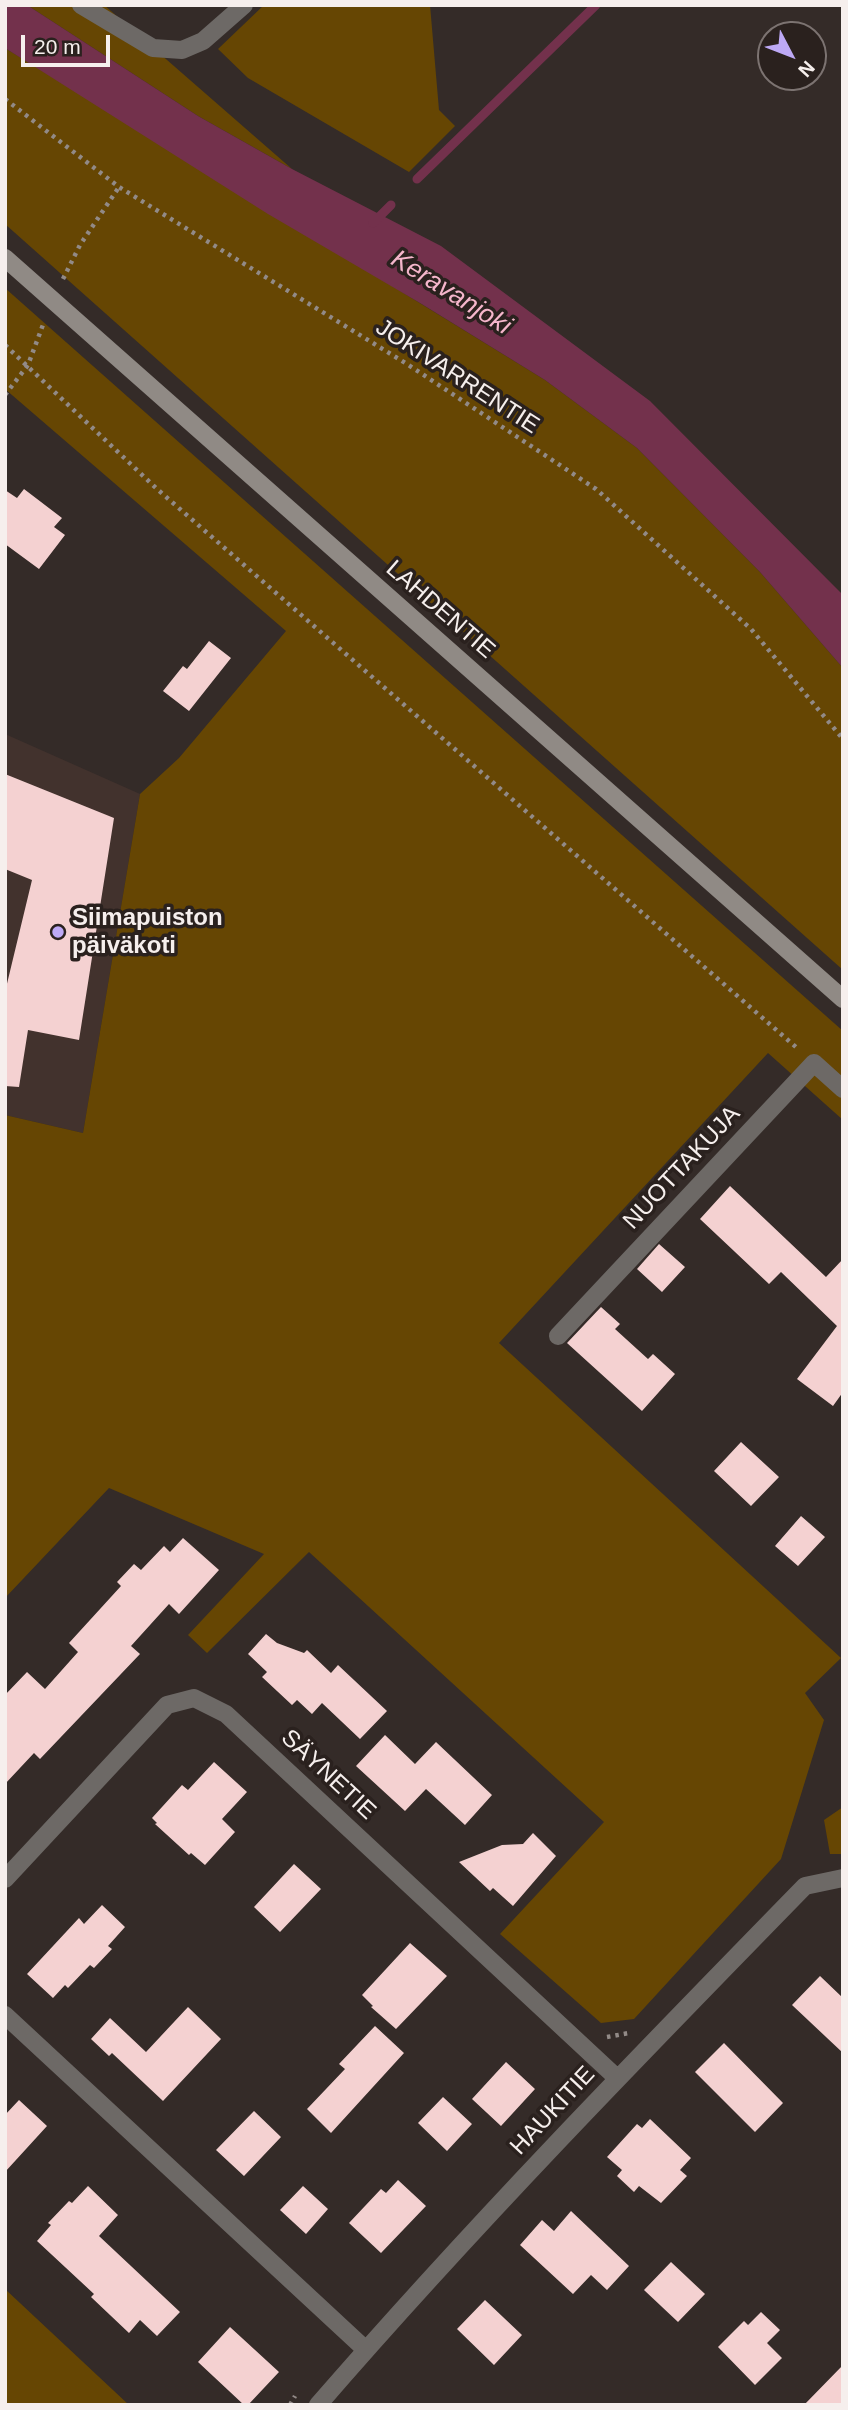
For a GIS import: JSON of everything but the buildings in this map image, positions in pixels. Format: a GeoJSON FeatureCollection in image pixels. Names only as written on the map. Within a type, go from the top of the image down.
{"type":"FeatureCollection","features":[{"type":"Feature","properties":{"kind":"main road","name":"LAHDENTIE"},"geometry":{"type":"LineString","coordinates":[[5,258],[843,999]]}},
{"type":"Feature","properties":{"kind":"street"},"geometry":{"type":"LineString","coordinates":[[81,5],[153,48],[182,50],[203,41],[244,5]]}},
{"type":"Feature","properties":{"kind":"street"},"geometry":{"type":"LineString","coordinates":[[814,1063],[843,1089]]}},
{"type":"Feature","properties":{"kind":"street","name":"NUOTTAKUJA"},"geometry":{"type":"LineString","coordinates":[[558,1336],[814,1063]]}},
{"type":"Feature","properties":{"kind":"street","name":"SÄYNETIE"},"geometry":{"type":"LineString","coordinates":[[5,1879],[166,1705],[194,1698],[226,1714],[617,2078]]}},
{"type":"Feature","properties":{"kind":"street","name":"HAUKITIE"},"geometry":{"type":"LineString","coordinates":[[318,2405],[617,2078],[805,1886],[843,1878]]}},
{"type":"Feature","properties":{"kind":"street"},"geometry":{"type":"LineString","coordinates":[[5,2015],[366,2350]]}},
{"type":"Feature","properties":{"kind":"path","name":"JOKIVARRENTIE"},"geometry":{"type":"LineString","coordinates":[[5,99],[119,187],[407,363],[596,489],[751,629],[843,739]]}},
{"type":"Feature","properties":{"kind":"path"},"geometry":{"type":"LineString","coordinates":[[5,395],[28,365],[52,300],[80,245],[119,187]]}},
{"type":"Feature","properties":{"kind":"path"},"geometry":{"type":"LineString","coordinates":[[5,345],[157,489],[814,1063]]}},
{"type":"Feature","properties":{"kind":"path"},"geometry":{"type":"LineString","coordinates":[[599,2032],[607,2038],[633,2032]]}},
{"type":"Feature","properties":{"kind":"shaded area"},"geometry":{"type":"Polygon","coordinates":[[[27,5],[104,5],[292,169],[198,116],[27,5]]]}},
{"type":"Feature","properties":{"kind":"shaded area"},"geometry":{"type":"Polygon","coordinates":[[[264,5],[430,5],[439,110],[455,126],[409,172],[248,78],[218,49],[264,5]]]}},
{"type":"Feature","properties":{"kind":"shaded area"},"geometry":{"type":"Polygon","coordinates":[[[5,48],[545,380],[637,448],[760,572],[843,668],[843,970],[5,224],[5,48]]]}},
{"type":"Feature","properties":{"kind":"shaded area"},"geometry":{"type":"Polygon","coordinates":[[[5,288],[843,1031],[843,1120],[768,1053],[499,1343],[841,1658],[805,1693],[824,1720],[781,1859],[634,2019],[601,2023],[500,1934],[604,1822],[309,1552],[207,1653],[188,1635],[264,1554],[109,1488],[5,1598],[5,1115],[83,1133],[140,794],[179,758],[286,631],[5,389],[5,288]]]}},
{"type":"Feature","properties":{"kind":"shaded area"},"geometry":{"type":"Polygon","coordinates":[[[5,734],[140,794],[83,1133],[5,1115],[5,734]]]}},
{"type":"Feature","properties":{"kind":"shaded area"},"geometry":{"type":"Polygon","coordinates":[[[843,1807],[843,1854],[830,1854],[824,1820],[843,1807]]]}},
{"type":"Feature","properties":{"kind":"shaded area"},"geometry":{"type":"Polygon","coordinates":[[[5,2289],[129,2405],[5,2405],[5,2289]]]}},
{"type":"Feature","properties":{"kind":"water","name":"Keravanjoki"},"geometry":{"type":"Polygon","coordinates":[[[5,5],[27,5],[198,116],[292,169],[441,246],[650,401],[843,595],[843,668],[760,572],[637,448],[545,380],[268,214],[5,48],[5,5]]]}},
{"type":"Feature","properties":{"kind":"waterway"},"geometry":{"type":"LineString","coordinates":[[417,179],[596,5]]}},
{"type":"Feature","properties":{"kind":"waterway"},"geometry":{"type":"LineString","coordinates":[[373,223],[391,205]]}},
{"type":"Feature","properties":{"kind":"place","name":"Siimapuiston päiväkoti"},"geometry":{"type":"Point","coordinates":[58,932]}}]}
